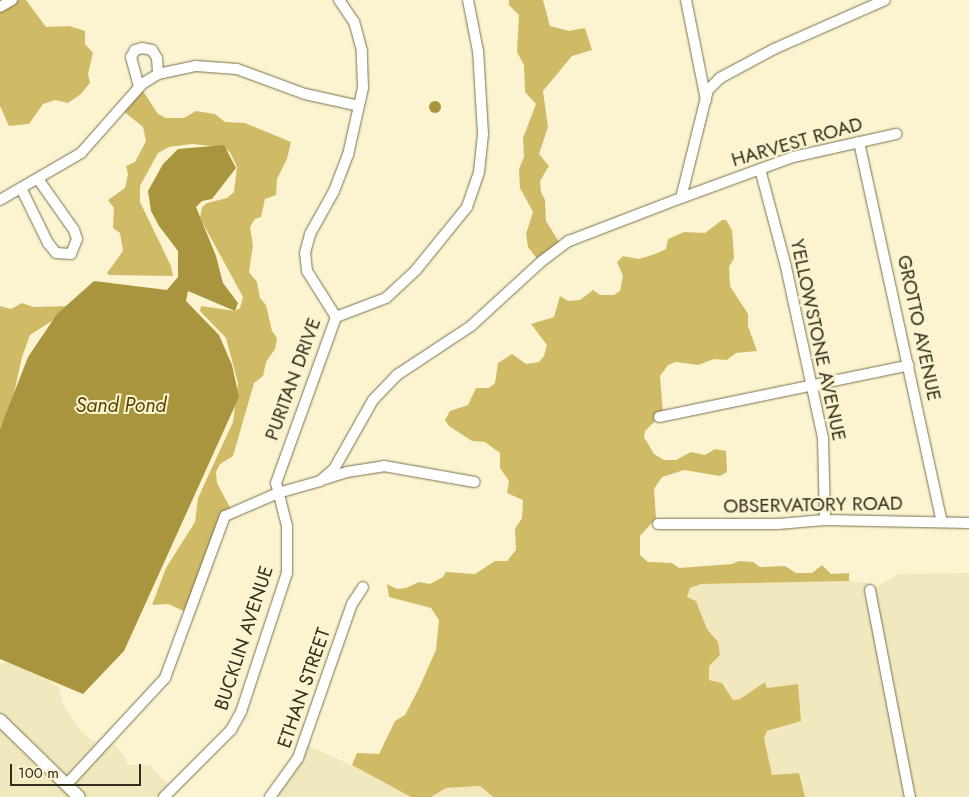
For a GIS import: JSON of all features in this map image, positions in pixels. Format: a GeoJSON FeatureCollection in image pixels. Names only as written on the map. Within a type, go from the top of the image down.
{"type":"FeatureCollection","features":[{"type":"Feature","properties":{"kind":"main road"},"geometry":{"type":"LineString","coordinates":[[0,720],[78,797]]}},
{"type":"Feature","properties":{"kind":"street"},"geometry":{"type":"LineString","coordinates":[[0,7],[12,0]]}},
{"type":"Feature","properties":{"kind":"street","name":"PURITAN DRIVE"},"geometry":{"type":"LineString","coordinates":[[278,493],[280,466],[336,317],[307,271],[305,253],[310,234],[334,191],[348,155],[359,106],[362,51],[354,22],[339,0]]}},
{"type":"Feature","properties":{"kind":"street"},"geometry":{"type":"LineString","coordinates":[[336,317],[386,298],[416,270],[467,207],[479,172],[483,134],[478,51],[468,0]]}},
{"type":"Feature","properties":{"kind":"street"},"geometry":{"type":"LineString","coordinates":[[686,0],[706,100]]}},
{"type":"Feature","properties":{"kind":"street"},"geometry":{"type":"LineString","coordinates":[[681,198],[708,90],[720,78],[739,67],[885,0]]}},
{"type":"Feature","properties":{"kind":"street"},"geometry":{"type":"LineString","coordinates":[[139,87],[131,57],[135,50],[152,50],[157,58],[158,74]]}},
{"type":"Feature","properties":{"kind":"street"},"geometry":{"type":"LineString","coordinates":[[0,200],[81,153],[139,87],[158,74],[196,66],[237,69],[305,94],[359,106]]}},
{"type":"Feature","properties":{"kind":"street","name":"HARVEST ROAD"},"geometry":{"type":"LineString","coordinates":[[320,481],[334,469],[373,400],[397,375],[471,326],[542,261],[569,241],[793,157],[896,134]]}},
{"type":"Feature","properties":{"kind":"street","name":"GROTTO AVENUE"},"geometry":{"type":"LineString","coordinates":[[859,142],[942,522]]}},
{"type":"Feature","properties":{"kind":"street","name":"YELLOWSTONE AVENUE"},"geometry":{"type":"LineString","coordinates":[[760,169],[786,267],[824,452],[825,520]]}},
{"type":"Feature","properties":{"kind":"street"},"geometry":{"type":"LineString","coordinates":[[22,188],[48,243],[56,253],[70,254],[77,240],[74,230],[38,179]]}},
{"type":"Feature","properties":{"kind":"street"},"geometry":{"type":"LineString","coordinates":[[659,417],[909,365]]}},
{"type":"Feature","properties":{"kind":"street"},"geometry":{"type":"LineString","coordinates":[[66,785],[165,678],[225,516],[278,493],[347,472],[384,466],[476,482]]}},
{"type":"Feature","properties":{"kind":"street","name":"BUCKLIN AVENUE"},"geometry":{"type":"LineString","coordinates":[[164,797],[219,744],[241,712],[287,573],[287,526],[278,493]]}},
{"type":"Feature","properties":{"kind":"street","name":"OBSERVATORY ROAD"},"geometry":{"type":"LineString","coordinates":[[658,524],[778,524],[825,520],[969,523]]}},
{"type":"Feature","properties":{"kind":"street","name":"ETHAN STREET"},"geometry":{"type":"LineString","coordinates":[[270,797],[298,758],[352,604],[363,587]]}},
{"type":"Feature","properties":{"kind":"street"},"geometry":{"type":"LineString","coordinates":[[870,590],[910,797]]}},
{"type":"Feature","properties":{"kind":"shaded area"},"geometry":{"type":"Polygon","coordinates":[[[0,0],[26,0],[46,27],[69,26],[85,31],[85,44],[93,53],[88,74],[90,83],[81,94],[68,103],[55,100],[43,104],[29,124],[9,126],[0,106],[0,0]]]}},
{"type":"Feature","properties":{"kind":"shaded area"},"geometry":{"type":"Polygon","coordinates":[[[509,0],[543,0],[550,26],[569,31],[585,28],[592,50],[572,56],[543,91],[548,127],[539,154],[549,166],[540,181],[541,192],[545,200],[546,221],[561,245],[539,261],[528,247],[526,234],[533,212],[520,188],[519,169],[524,157],[523,138],[536,104],[525,92],[524,65],[517,52],[519,15],[509,5],[509,0]]]}},
{"type":"Feature","properties":{"kind":"shaded area"},"geometry":{"type":"Polygon","coordinates":[[[143,91],[158,114],[166,118],[184,118],[196,111],[215,114],[225,122],[245,123],[291,142],[287,159],[277,179],[276,195],[265,199],[261,217],[255,219],[250,227],[253,245],[249,272],[257,282],[260,298],[266,305],[272,331],[277,338],[275,349],[266,362],[263,376],[254,383],[233,456],[220,464],[216,472],[217,483],[232,511],[188,613],[168,604],[152,605],[166,568],[195,522],[198,498],[233,422],[238,383],[226,338],[200,311],[201,306],[235,311],[240,308],[243,297],[200,218],[202,207],[207,203],[227,198],[234,192],[237,167],[230,152],[222,147],[192,144],[169,147],[158,153],[140,186],[140,202],[171,266],[173,276],[109,275],[107,273],[123,251],[120,233],[113,228],[114,208],[108,200],[125,188],[128,174],[126,166],[135,162],[146,141],[143,127],[122,110],[143,91]]]}},
{"type":"Feature","properties":{"kind":"shaded area"},"geometry":{"type":"Polygon","coordinates":[[[722,220],[726,220],[732,230],[734,258],[729,267],[730,286],[748,314],[748,326],[757,351],[736,353],[727,360],[714,359],[698,365],[676,362],[668,365],[660,376],[663,413],[645,431],[644,437],[654,454],[664,460],[676,460],[691,452],[705,455],[715,449],[726,451],[727,472],[720,476],[684,470],[662,477],[654,489],[656,518],[640,536],[640,555],[648,562],[672,563],[679,568],[732,564],[739,561],[753,562],[760,567],[785,566],[796,573],[812,573],[822,565],[831,574],[849,573],[849,581],[701,584],[690,588],[687,597],[696,601],[707,629],[718,642],[720,655],[709,666],[709,680],[722,683],[733,700],[740,699],[765,682],[767,688],[798,684],[801,721],[767,731],[764,738],[772,775],[799,773],[805,797],[493,797],[480,786],[446,788],[431,797],[411,797],[352,765],[357,753],[379,754],[395,721],[405,715],[436,650],[439,620],[431,608],[389,597],[387,584],[397,589],[406,588],[419,582],[430,584],[443,577],[446,572],[475,574],[495,561],[507,561],[516,550],[515,529],[522,518],[523,500],[507,493],[509,481],[500,468],[500,453],[485,442],[472,441],[449,426],[445,420],[450,411],[468,405],[476,388],[489,388],[495,383],[498,363],[512,354],[526,364],[539,362],[544,356],[547,345],[531,324],[554,317],[560,296],[568,301],[580,300],[593,290],[600,295],[614,295],[620,291],[623,276],[617,262],[623,256],[639,259],[655,254],[666,249],[668,239],[684,232],[705,233],[722,220]]]}},
{"type":"Feature","properties":{"kind":"shaded area"},"geometry":{"type":"Polygon","coordinates":[[[22,303],[33,307],[75,306],[30,335],[22,357],[11,407],[0,428],[0,306],[11,309],[22,303]]]}},
{"type":"Feature","properties":{"kind":"shaded area"},"geometry":{"type":"Polygon","coordinates":[[[969,573],[969,797],[805,797],[799,773],[772,775],[764,738],[766,731],[778,730],[798,684],[767,688],[765,682],[740,699],[733,700],[722,683],[709,680],[709,666],[718,642],[707,629],[696,601],[687,597],[690,588],[701,584],[849,581],[867,583],[873,589],[898,574],[969,573]]]}},
{"type":"Feature","properties":{"kind":"shaded area"},"geometry":{"type":"Polygon","coordinates":[[[0,663],[13,663],[45,677],[59,688],[63,705],[82,732],[98,745],[109,739],[124,755],[128,765],[149,765],[170,786],[164,797],[0,797],[0,663]]]}},
{"type":"Feature","properties":{"kind":"shaded area"},"geometry":{"type":"Polygon","coordinates":[[[308,746],[352,765],[411,797],[278,797],[308,746]]]}},
{"type":"Feature","properties":{"kind":"shaded area"},"geometry":{"type":"Polygon","coordinates":[[[480,786],[493,797],[431,797],[446,788],[480,786]]]}},
{"type":"Feature","properties":{"kind":"water"},"geometry":{"type":"Polygon","coordinates":[[[435,101],[441,107],[435,113],[429,107],[435,101]]]}},
{"type":"Feature","properties":{"kind":"water","name":"Sand Pond"},"geometry":{"type":"Polygon","coordinates":[[[224,145],[236,168],[212,199],[202,201],[196,207],[216,256],[223,283],[238,303],[235,311],[188,291],[186,301],[219,335],[232,365],[239,397],[124,651],[83,694],[0,659],[0,429],[28,357],[57,314],[94,281],[167,290],[178,277],[178,251],[159,226],[151,211],[148,191],[163,164],[178,149],[224,145]]]}}]}
